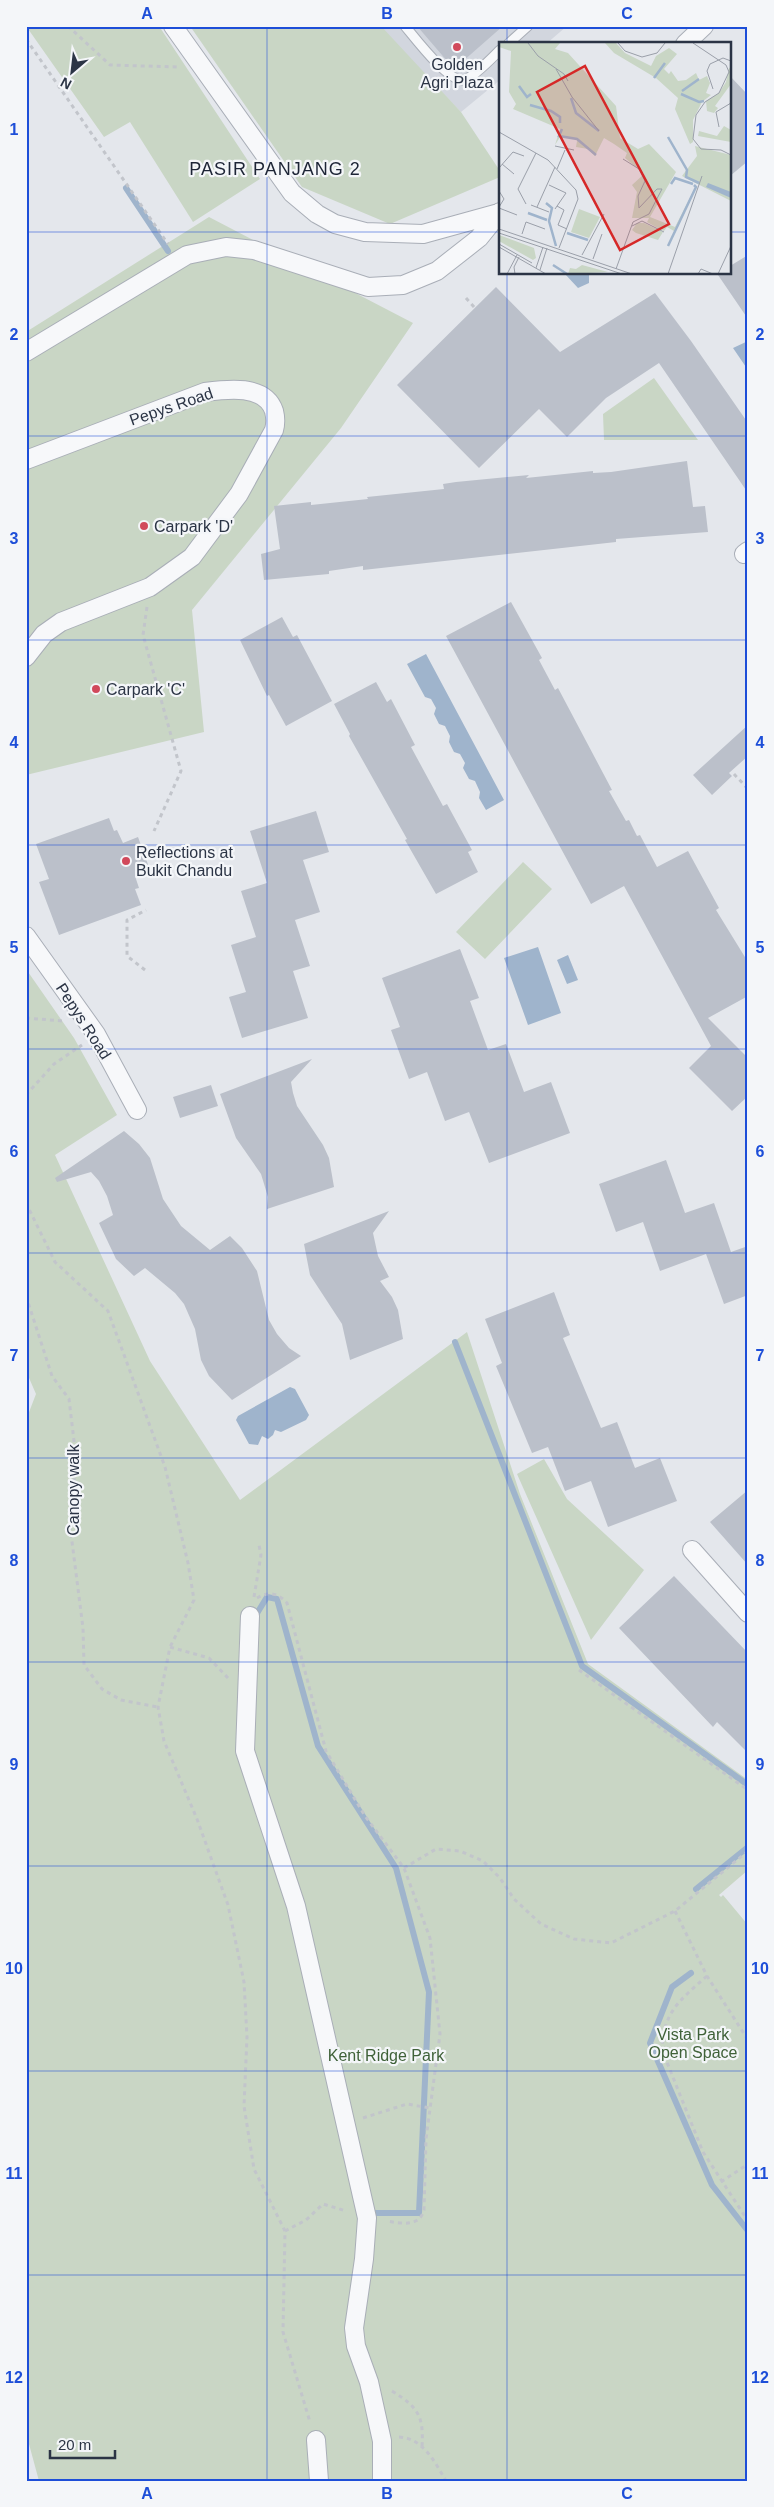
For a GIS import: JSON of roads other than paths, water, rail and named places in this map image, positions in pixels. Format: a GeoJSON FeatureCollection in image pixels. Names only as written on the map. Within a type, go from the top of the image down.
{"type":"FeatureCollection","features":[{"type":"Feature","properties":{"kind":"street"},"geometry":{"type":"LineString","coordinates":[[174,26],[292,193],[317,214],[335,224],[365,232],[424,234],[499,213]]}},
{"type":"Feature","properties":{"kind":"street"},"geometry":{"type":"LineString","coordinates":[[687,42],[704,26]]}},
{"type":"Feature","properties":{"kind":"street"},"geometry":{"type":"LineString","coordinates":[[26,352],[187,255],[226,247],[254,250],[368,287],[402,285],[437,272],[479,238],[499,214]]}},
{"type":"Feature","properties":{"kind":"street","name":"Pepys Road"},"geometry":{"type":"LineString","coordinates":[[26,460],[205,392],[228,389],[254,392],[268,400],[276,420],[274,430],[239,494],[192,557],[150,587],[60,622],[44,634],[26,658]]}},
{"type":"Feature","properties":{"kind":"street","name":"Pepys Road"},"geometry":{"type":"LineString","coordinates":[[26,936],[96,1034],[137,1110]]}},
{"type":"Feature","properties":{"kind":"street"},"geometry":{"type":"LineString","coordinates":[[692,1550],[748,1613]]}},
{"type":"Feature","properties":{"kind":"street"},"geometry":{"type":"LineString","coordinates":[[252,1609],[244,1751],[296,1906],[346,2124],[374,2219],[364,2260],[354,2328],[356,2346],[369,2382],[382,2440],[382,2481]]}},
{"type":"Feature","properties":{"kind":"street"},"geometry":{"type":"LineString","coordinates":[[316,2440],[319,2481]]}},
{"type":"Feature","properties":{"kind":"lane"},"geometry":{"type":"LineString","coordinates":[[405,26],[446,72],[460,80],[465,80],[471,76],[499,51]]}},
{"type":"Feature","properties":{"kind":"lane"},"geometry":{"type":"LineString","coordinates":[[510,42],[528,26]]}},
{"type":"Feature","properties":{"kind":"water"},"geometry":{"type":"Polygon","coordinates":[[[566,275],[589,275],[589,283],[578,288],[566,275]]]}},
{"type":"Feature","properties":{"kind":"water"},"geometry":{"type":"Polygon","coordinates":[[[748,341],[748,370],[733,348],[748,341]]]}},
{"type":"Feature","properties":{"kind":"water"},"geometry":{"type":"Polygon","coordinates":[[[426,654],[504,800],[486,810],[479,798],[480,792],[475,781],[469,779],[463,768],[465,763],[460,754],[454,752],[445,726],[439,724],[434,714],[436,708],[431,699],[425,697],[407,664],[426,654]]]}},
{"type":"Feature","properties":{"kind":"water"},"geometry":{"type":"Polygon","coordinates":[[[538,947],[561,1013],[528,1025],[504,958],[538,947]]]}},
{"type":"Feature","properties":{"kind":"water"},"geometry":{"type":"Polygon","coordinates":[[[568,955],[578,980],[567,984],[557,960],[568,955]]]}},
{"type":"Feature","properties":{"kind":"water"},"geometry":{"type":"Polygon","coordinates":[[[290,1387],[295,1389],[309,1415],[306,1420],[281,1432],[275,1430],[268,1439],[262,1436],[258,1445],[249,1444],[236,1420],[238,1416],[290,1387]]]}},
{"type":"Feature","properties":{"kind":"waterway"},"geometry":{"type":"LineString","coordinates":[[126,188],[168,251]]}},
{"type":"Feature","properties":{"kind":"waterway"},"geometry":{"type":"LineString","coordinates":[[455,1342],[582,1666],[748,1785]]}},
{"type":"Feature","properties":{"kind":"waterway"},"geometry":{"type":"LineString","coordinates":[[256,1621],[256,1615],[267,1597],[277,1599],[318,1746],[396,1868],[429,1992],[419,2213],[372,2213],[372,2217]]}},
{"type":"Feature","properties":{"kind":"waterway"},"geometry":{"type":"LineString","coordinates":[[696,1889],[748,1847]]}},
{"type":"Feature","properties":{"kind":"waterway"},"geometry":{"type":"LineString","coordinates":[[691,1973],[672,1987],[650,2043],[712,2185],[748,2231]]}},
{"type":"Feature","properties":{"kind":"place","name":"Golden Agri Plaza"},"geometry":{"type":"Point","coordinates":[457,47]}},
{"type":"Feature","properties":{"kind":"place","name":"Carpark 'D'"},"geometry":{"type":"Point","coordinates":[144,526]}},
{"type":"Feature","properties":{"kind":"place","name":"Carpark 'C'"},"geometry":{"type":"Point","coordinates":[96,689]}},
{"type":"Feature","properties":{"kind":"place","name":"Reflections at Bukit Chandu"},"geometry":{"type":"Point","coordinates":[126,861]}},
{"type":"Feature","properties":{"kind":"district","name":"PASIR PANJANG 2"},"geometry":{"type":"Point","coordinates":[275,169]}},
{"type":"Feature","properties":{"kind":"park label","name":"Vista Park Open Space"},"geometry":{"type":"Point","coordinates":[693,2043]}},
{"type":"Feature","properties":{"kind":"park label","name":"Kent Ridge Park"},"geometry":{"type":"Point","coordinates":[386,2055]}}]}
